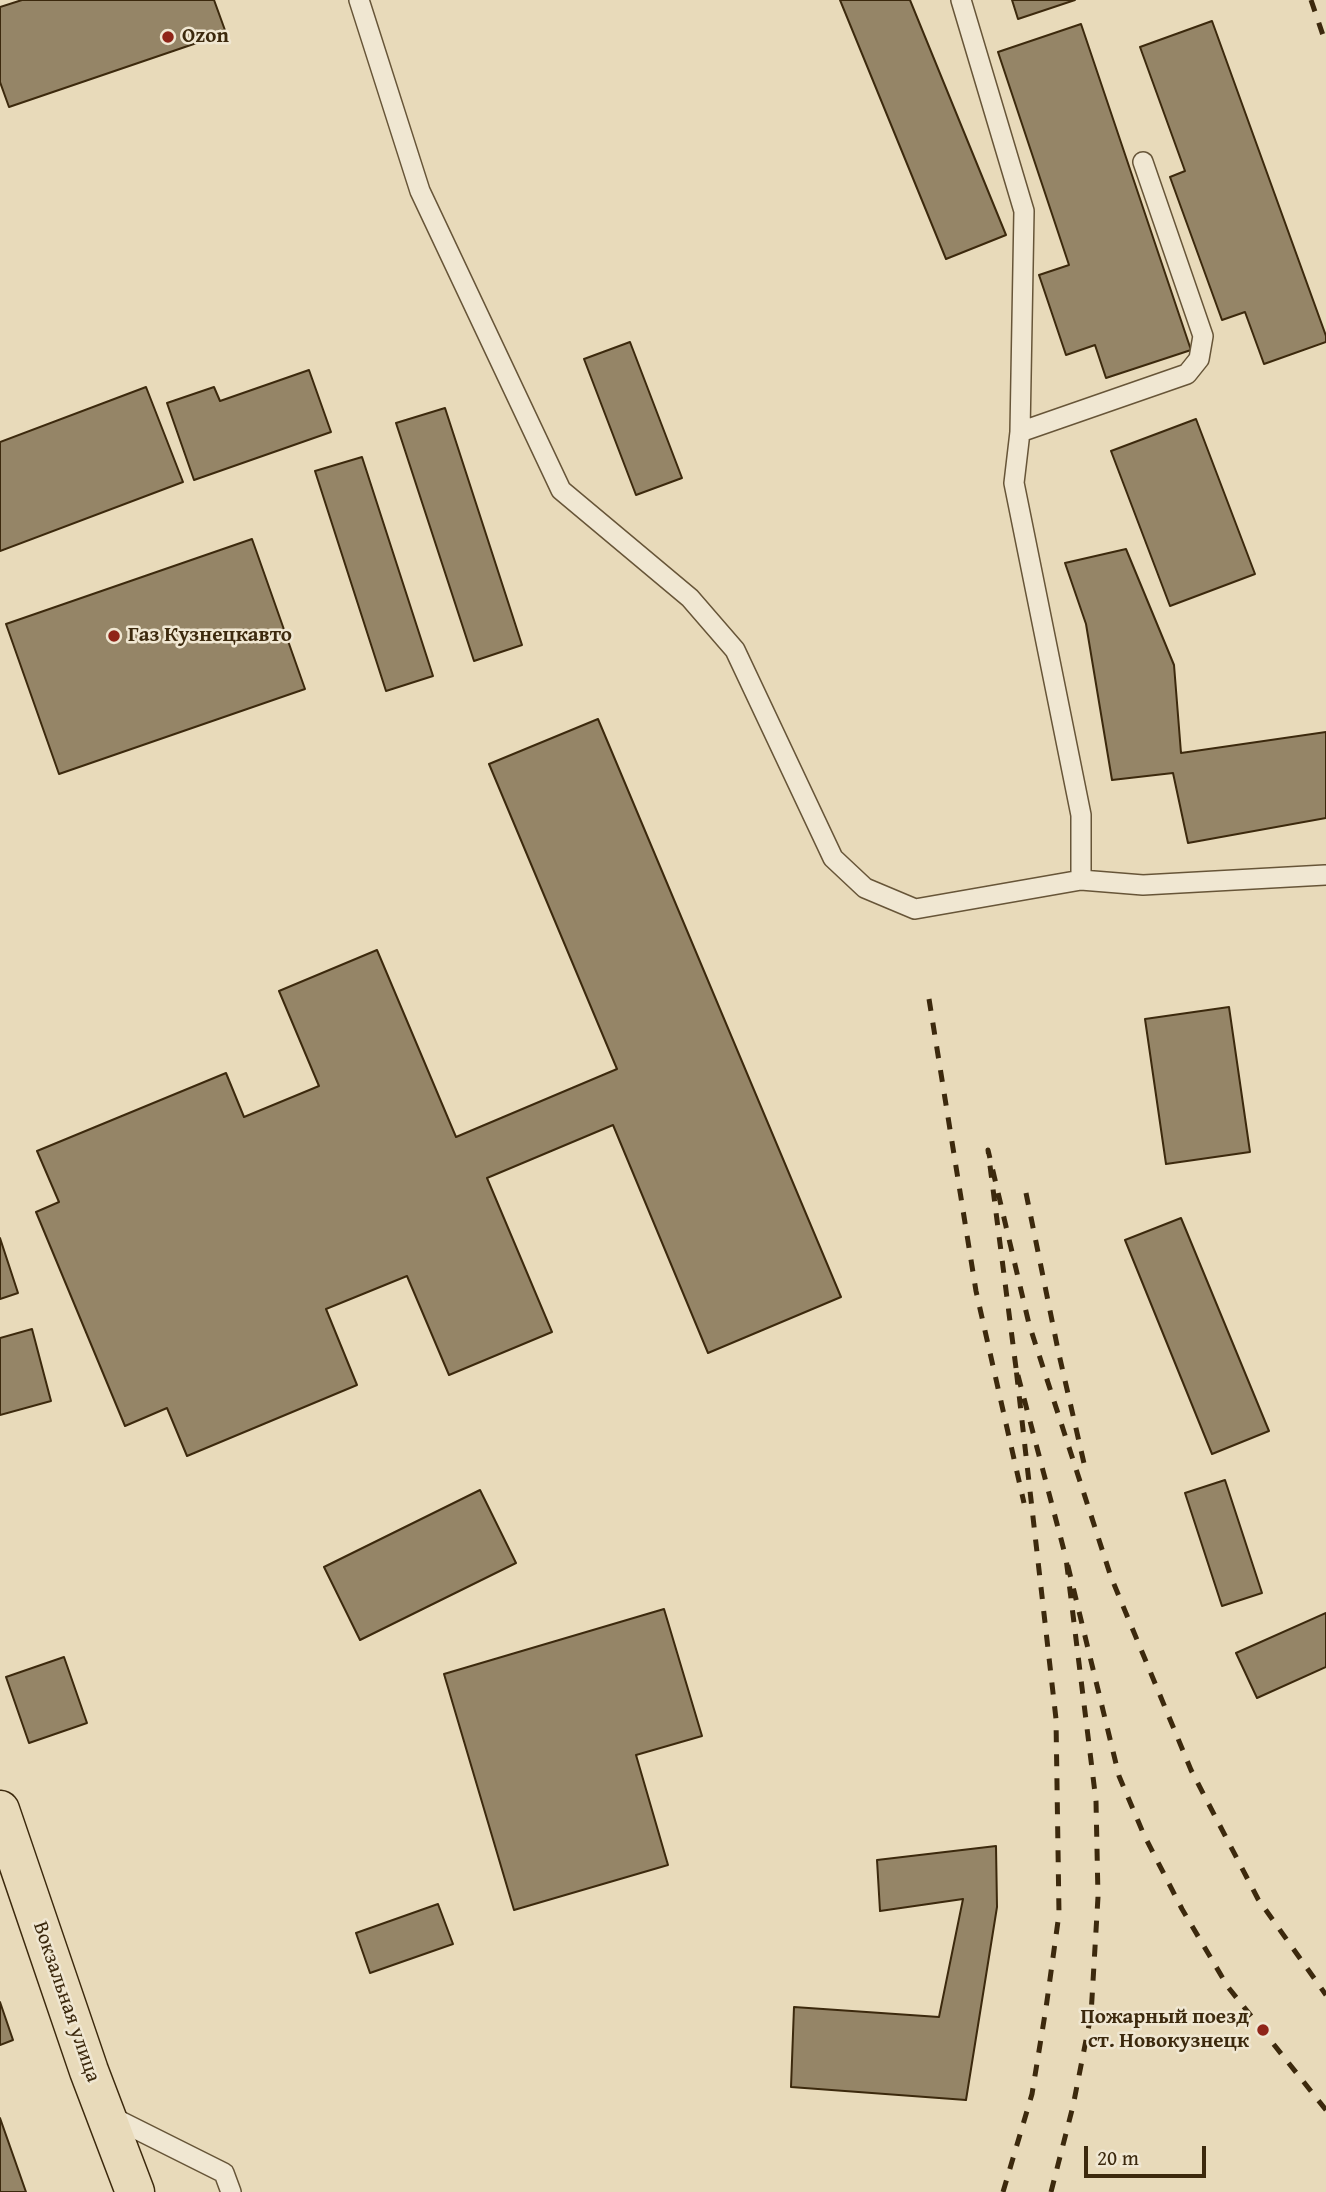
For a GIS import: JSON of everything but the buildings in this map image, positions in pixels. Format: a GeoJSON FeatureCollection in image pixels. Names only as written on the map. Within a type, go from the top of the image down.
{"type":"FeatureCollection","features":[{"type":"Feature","properties":{"kind":"main road","name":"Вокзальная улица"},"geometry":{"type":"LineString","coordinates":[[0,1810],[89,2071],[135,2192]]}},
{"type":"Feature","properties":{"kind":"lane"},"geometry":{"type":"LineString","coordinates":[[359,0],[420,191],[561,491],[690,597],[735,650],[834,858],[865,888],[915,909],[1081,880],[1143,884],[1325,875]]}},
{"type":"Feature","properties":{"kind":"lane"},"geometry":{"type":"LineString","coordinates":[[961,0],[1024,211],[1020,432],[1014,483],[1080,815],[1081,880]]}},
{"type":"Feature","properties":{"kind":"lane"},"geometry":{"type":"LineString","coordinates":[[1020,432],[1187,374],[1199,359],[1203,336],[1143,162]]}},
{"type":"Feature","properties":{"kind":"lane"},"geometry":{"type":"LineString","coordinates":[[107,2115],[224,2174],[231,2192]]}},
{"type":"Feature","properties":{"kind":"railway"},"geometry":{"type":"LineString","coordinates":[[1311,0],[1326,44]]}},
{"type":"Feature","properties":{"kind":"railway"},"geometry":{"type":"LineString","coordinates":[[929,999],[976,1291],[1024,1503]]}},
{"type":"Feature","properties":{"kind":"railway"},"geometry":{"type":"LineString","coordinates":[[1016,1368],[988,1150],[1029,1324],[1111,1577],[1191,1770],[1258,1899],[1326,1995]]}},
{"type":"Feature","properties":{"kind":"railway"},"geometry":{"type":"LineString","coordinates":[[1026,1193],[1086,1472]]}},
{"type":"Feature","properties":{"kind":"railway"},"geometry":{"type":"LineString","coordinates":[[1003,2192],[1032,2094],[1059,1914],[1056,1719],[1016,1368],[1066,1558]]}},
{"type":"Feature","properties":{"kind":"railway"},"geometry":{"type":"LineString","coordinates":[[1051,2192],[1073,2106],[1091,2015],[1098,1897],[1096,1801],[1066,1558],[1119,1776],[1144,1835],[1182,1909],[1228,1987],[1326,2110]]}},
{"type":"Feature","properties":{"kind":"place","name":"Ozon"},"geometry":{"type":"Point","coordinates":[168,37]}},
{"type":"Feature","properties":{"kind":"place","name":"Газ Кузнецкавто"},"geometry":{"type":"Point","coordinates":[114,636]}},
{"type":"Feature","properties":{"kind":"place","name":"Пожарный поезд ст. Новокузнецк"},"geometry":{"type":"Point","coordinates":[1263,2030]}}]}
